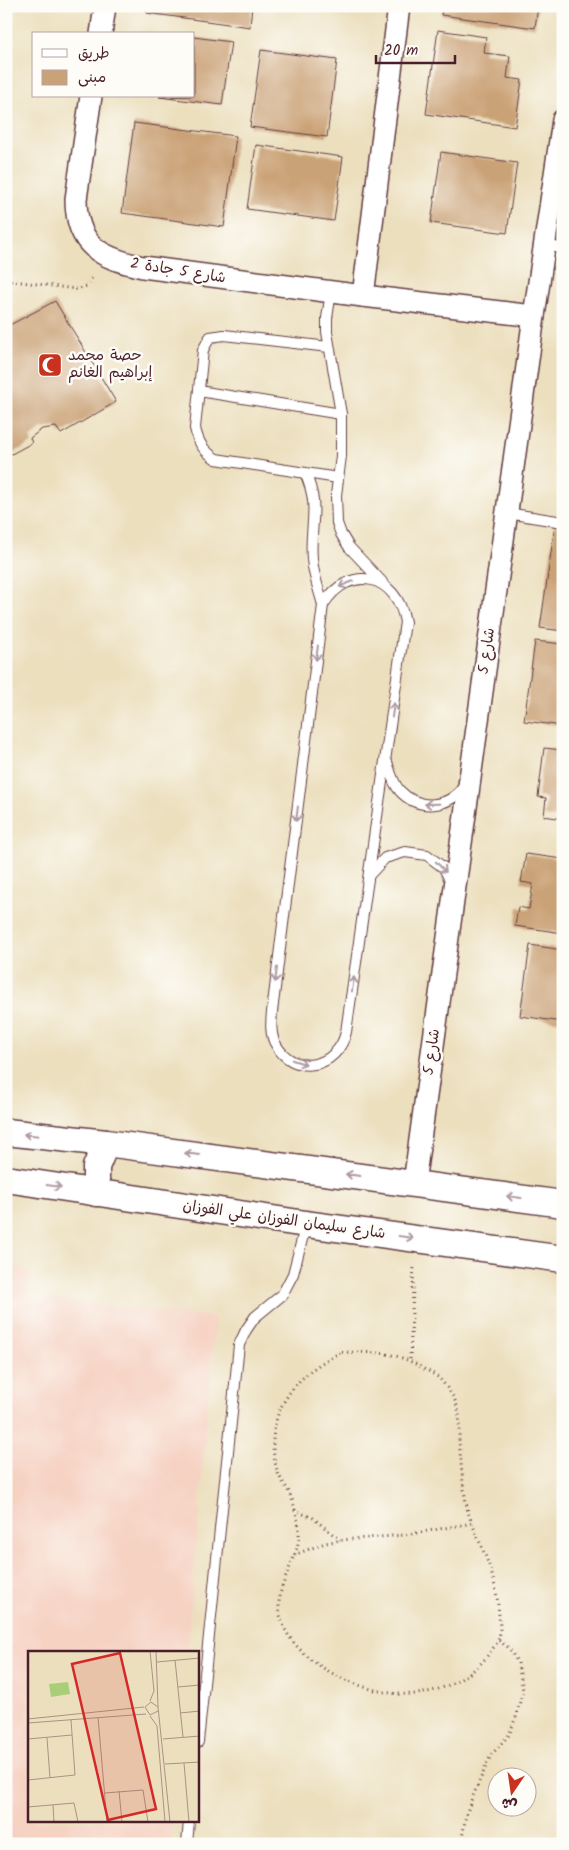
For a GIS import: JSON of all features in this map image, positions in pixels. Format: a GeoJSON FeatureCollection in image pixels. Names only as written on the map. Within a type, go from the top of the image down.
{"type":"FeatureCollection","features":[{"type":"Feature","properties":{"kind":"street"},"geometry":{"type":"LineString","coordinates":[[100,32],[105,6]]}},
{"type":"Feature","properties":{"kind":"street"},"geometry":{"type":"LineString","coordinates":[[363,296],[399,6]]}},
{"type":"Feature","properties":{"kind":"street","name":"شارع 5 جادة 2"},"geometry":{"type":"LineString","coordinates":[[91,98],[76,199],[76,216],[80,230],[90,244],[116,260],[143,267],[534,316]]}},
{"type":"Feature","properties":{"kind":"street","name":"شارع 5"},"geometry":{"type":"LineString","coordinates":[[414,1183],[534,316],[554,247],[563,120]]}},
{"type":"Feature","properties":{"kind":"street"},"geometry":{"type":"LineString","coordinates":[[6,1132],[106,1143],[563,1204]]}},
{"type":"Feature","properties":{"kind":"street"},"geometry":{"type":"LineString","coordinates":[[96,1193],[96,1166],[106,1143]]}},
{"type":"Feature","properties":{"kind":"street","name":"شارع سليمان الفوزان علي الفوزان"},"geometry":{"type":"LineString","coordinates":[[6,1179],[306,1224],[563,1258]]}},
{"type":"Feature","properties":{"kind":"lane"},"geometry":{"type":"LineString","coordinates":[[331,292],[327,318],[341,414],[341,456],[336,509],[341,534],[358,558],[395,595],[402,608],[405,622],[370,874],[344,1042],[335,1054],[323,1062],[308,1065],[294,1062],[282,1054],[274,1042],[271,1027],[324,605],[331,592],[342,584],[356,580],[371,580],[384,585]]}},
{"type":"Feature","properties":{"kind":"lane"},"geometry":{"type":"LineString","coordinates":[[330,347],[224,335],[210,337],[205,343],[203,350],[194,428],[197,440],[206,452],[216,459],[338,478]]}},
{"type":"Feature","properties":{"kind":"lane"},"geometry":{"type":"LineString","coordinates":[[199,391],[341,414]]}},
{"type":"Feature","properties":{"kind":"lane"},"geometry":{"type":"LineString","coordinates":[[305,473],[312,489],[314,506],[312,558],[315,576],[324,605]]}},
{"type":"Feature","properties":{"kind":"lane"},"geometry":{"type":"LineString","coordinates":[[507,513],[563,522]]}},
{"type":"Feature","properties":{"kind":"lane"},"geometry":{"type":"LineString","coordinates":[[386,758],[390,775],[398,790],[412,801],[428,806],[446,803],[460,793],[470,779]]}},
{"type":"Feature","properties":{"kind":"lane"},"geometry":{"type":"LineString","coordinates":[[370,874],[385,858],[406,852],[427,855],[444,868],[454,888]]}},
{"type":"Feature","properties":{"kind":"lane"},"geometry":{"type":"LineString","coordinates":[[199,1732],[239,1345],[255,1317],[282,1295],[293,1274],[306,1224]]}},
{"type":"Feature","properties":{"kind":"lane"},"geometry":{"type":"LineString","coordinates":[[187,1844],[189,1822]]}},
{"type":"Feature","properties":{"kind":"path"},"geometry":{"type":"LineString","coordinates":[[6,280],[76,289],[87,286],[102,253]]}},
{"type":"Feature","properties":{"kind":"path"},"geometry":{"type":"LineString","coordinates":[[410,1359],[415,1238]]}},
{"type":"Feature","properties":{"kind":"path"},"geometry":{"type":"LineString","coordinates":[[342,1352],[375,1352],[393,1354],[410,1359],[438,1377],[456,1402],[459,1416],[464,1493],[472,1523],[488,1563],[499,1605],[500,1623],[498,1640],[482,1663],[466,1677],[427,1693],[393,1693],[371,1689],[332,1673],[300,1651],[282,1625],[279,1604],[299,1536],[294,1510],[290,1495],[279,1476],[272,1438],[275,1421],[281,1406],[304,1374],[342,1352]]}},
{"type":"Feature","properties":{"kind":"path"},"geometry":{"type":"LineString","coordinates":[[294,1510],[313,1518],[341,1540]]}},
{"type":"Feature","properties":{"kind":"path"},"geometry":{"type":"LineString","coordinates":[[294,1555],[325,1543],[341,1540],[405,1535],[472,1523]]}},
{"type":"Feature","properties":{"kind":"path"},"geometry":{"type":"LineString","coordinates":[[461,1844],[466,1815],[472,1798],[491,1755],[509,1734],[516,1717],[523,1690],[518,1663],[509,1648],[498,1640]]}},
{"type":"Feature","properties":{"kind":"shaded area"},"geometry":{"type":"Polygon","coordinates":[[[6,1267],[30,1270],[27,1297],[215,1317],[187,1651],[28,1651],[28,1822],[172,1822],[171,1844],[6,1844],[6,1267]]]}},
{"type":"Feature","properties":{"kind":"building"},"geometry":{"type":"Polygon","coordinates":[[[147,6],[252,6],[250,27],[147,13],[147,6]]]}},
{"type":"Feature","properties":{"kind":"building"},"geometry":{"type":"Polygon","coordinates":[[[443,6],[538,6],[535,28],[441,15],[443,6]]]}},
{"type":"Feature","properties":{"kind":"building"},"geometry":{"type":"Polygon","coordinates":[[[438,30],[486,37],[484,53],[510,56],[507,78],[522,80],[515,127],[426,114],[438,30]]]}},
{"type":"Feature","properties":{"kind":"building"},"geometry":{"type":"Polygon","coordinates":[[[195,37],[231,42],[222,105],[167,98],[195,98],[195,37]]]}},
{"type":"Feature","properties":{"kind":"building"},"geometry":{"type":"Polygon","coordinates":[[[261,50],[337,60],[327,137],[250,127],[261,50]]]}},
{"type":"Feature","properties":{"kind":"building"},"geometry":{"type":"Polygon","coordinates":[[[134,123],[236,136],[224,227],[122,213],[134,123]]]}},
{"type":"Feature","properties":{"kind":"building"},"geometry":{"type":"Polygon","coordinates":[[[256,145],[343,157],[334,221],[247,209],[256,145]]]}},
{"type":"Feature","properties":{"kind":"building"},"geometry":{"type":"Polygon","coordinates":[[[441,152],[517,163],[507,233],[431,223],[441,152]]]}},
{"type":"Feature","properties":{"kind":"building","name":"حصة محمد إبراهيم الغانم"},"geometry":{"type":"Polygon","coordinates":[[[55,301],[116,402],[61,434],[56,427],[42,429],[30,438],[32,443],[6,457],[6,327],[55,301]]]}},
{"type":"Feature","properties":{"kind":"building"},"geometry":{"type":"Polygon","coordinates":[[[555,525],[563,526],[563,631],[540,628],[555,525]]]}},
{"type":"Feature","properties":{"kind":"building"},"geometry":{"type":"Polygon","coordinates":[[[535,641],[563,644],[563,726],[524,721],[535,641]]]}},
{"type":"Feature","properties":{"kind":"building"},"geometry":{"type":"Polygon","coordinates":[[[544,748],[563,750],[563,819],[544,816],[546,798],[538,797],[544,748]]]}},
{"type":"Feature","properties":{"kind":"building"},"geometry":{"type":"Polygon","coordinates":[[[526,854],[563,859],[563,933],[515,926],[518,907],[529,909],[533,884],[521,882],[526,854]]]}},
{"type":"Feature","properties":{"kind":"building"},"geometry":{"type":"Polygon","coordinates":[[[530,945],[563,950],[563,1022],[520,1016],[530,945]]]}},
{"type":"Feature","properties":{"kind":"place","name":"حصة محمد إبراهيم الغانم"},"geometry":{"type":"Point","coordinates":[50,365]}}]}
